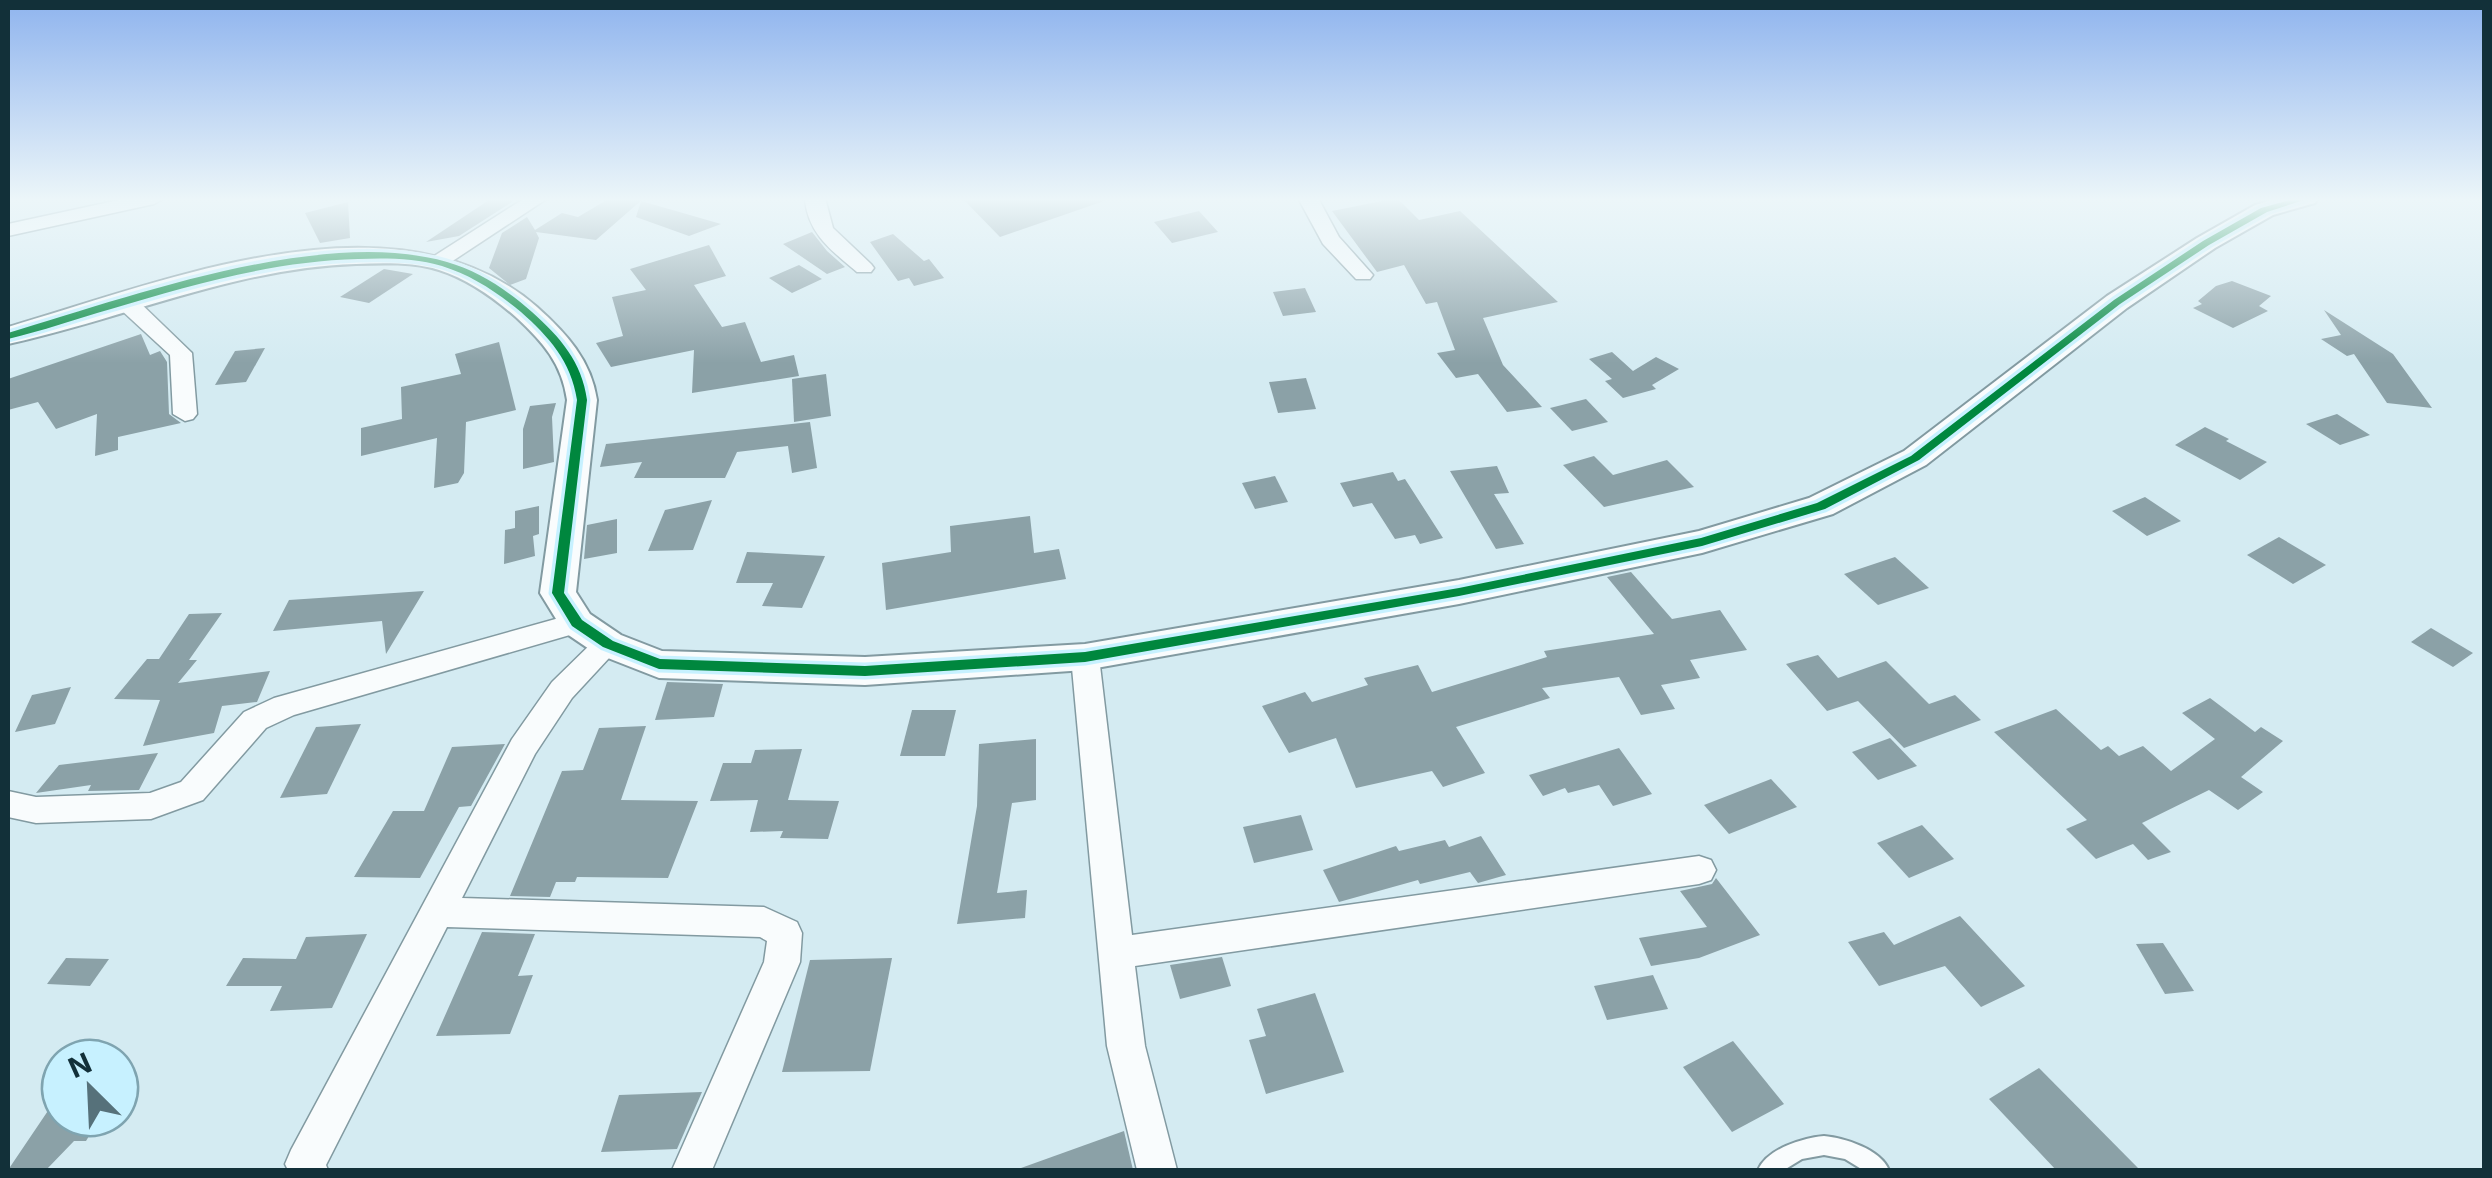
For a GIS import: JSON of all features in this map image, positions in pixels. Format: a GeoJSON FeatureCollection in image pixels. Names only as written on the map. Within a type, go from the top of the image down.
{"type":"FeatureCollection","features":[{"type":"Feature","properties":{"kind":"street"},"geometry":{"type":"LineString","coordinates":[[438,262],[452,253]]}},
{"type":"Feature","properties":{"kind":"street"},"geometry":{"type":"LineString","coordinates":[[847,253],[864,268]]}},
{"type":"Feature","properties":{"kind":"street"},"geometry":{"type":"LineString","coordinates":[[1342,253],[1363,275]]}},
{"type":"Feature","properties":{"kind":"street"},"geometry":{"type":"LineString","coordinates":[[8,336],[202,282],[314,260],[402,256],[438,262],[476,276],[522,308],[573,360],[580,377],[582,400],[558,593],[577,624],[608,644],[659,664],[864,671],[1085,657],[1460,592],[1702,542],[1821,506],[1915,458],[2116,302],[2191,253]]}},
{"type":"Feature","properties":{"kind":"street"},"geometry":{"type":"LineString","coordinates":[[127,303],[182,354],[185,414]]}},
{"type":"Feature","properties":{"kind":"street"},"geometry":{"type":"LineString","coordinates":[[8,804],[36,810],[151,806],[192,791],[255,720],[285,706],[577,624]]}},
{"type":"Feature","properties":{"kind":"street"},"geometry":{"type":"LineString","coordinates":[[308,1170],[306,1164],[523,748],[562,690],[608,644]]}},
{"type":"Feature","properties":{"kind":"street"},"geometry":{"type":"LineString","coordinates":[[1085,657],[1126,1046],[1157,1170]]}},
{"type":"Feature","properties":{"kind":"street"},"geometry":{"type":"LineString","coordinates":[[1116,952],[1340,924],[1699,870]]}},
{"type":"Feature","properties":{"kind":"street"},"geometry":{"type":"LineString","coordinates":[[439,912],[764,922],[785,933],[782,962],[692,1170]]}},
{"type":"Feature","properties":{"kind":"lane"},"geometry":{"type":"LineString","coordinates":[[1768,1170],[1813,1143],[1845,1148],[1879,1170]]}},
{"type":"Feature","properties":{"kind":"building"},"geometry":{"type":"Polygon","coordinates":[[[495,253],[534,253],[526,279],[510,285],[489,268],[495,253]]]}},
{"type":"Feature","properties":{"kind":"building"},"geometry":{"type":"Polygon","coordinates":[[[683,253],[713,253],[726,276],[694,285],[722,327],[745,322],[761,362],[794,355],[799,376],[692,393],[694,350],[611,367],[596,343],[623,336],[612,297],[646,290],[630,269],[683,253]]]}},
{"type":"Feature","properties":{"kind":"building"},"geometry":{"type":"Polygon","coordinates":[[[796,253],[829,253],[845,267],[827,274],[796,253]]]}},
{"type":"Feature","properties":{"kind":"building"},"geometry":{"type":"Polygon","coordinates":[[[878,253],[915,253],[924,261],[929,259],[944,278],[914,286],[909,278],[898,281],[878,253]]]}},
{"type":"Feature","properties":{"kind":"building"},"geometry":{"type":"Polygon","coordinates":[[[1363,253],[1505,253],[1558,302],[1483,318],[1503,365],[1542,407],[1507,412],[1478,374],[1456,378],[1437,353],[1455,350],[1437,302],[1426,304],[1404,265],[1377,272],[1363,253]]]}},
{"type":"Feature","properties":{"kind":"building"},"geometry":{"type":"Polygon","coordinates":[[[799,265],[822,279],[792,293],[769,278],[799,265]]]}},
{"type":"Feature","properties":{"kind":"building"},"geometry":{"type":"Polygon","coordinates":[[[384,269],[413,274],[369,303],[340,297],[384,269]]]}},
{"type":"Feature","properties":{"kind":"building"},"geometry":{"type":"Polygon","coordinates":[[[2232,281],[2271,296],[2259,306],[2268,311],[2233,328],[2193,308],[2202,304],[2198,301],[2216,286],[2232,281]]]}},
{"type":"Feature","properties":{"kind":"building"},"geometry":{"type":"Polygon","coordinates":[[[1305,288],[1316,312],[1283,316],[1273,292],[1305,288]]]}},
{"type":"Feature","properties":{"kind":"building"},"geometry":{"type":"Polygon","coordinates":[[[2324,310],[2393,354],[2432,408],[2387,403],[2354,354],[2347,356],[2321,339],[2341,335],[2324,310]]]}},
{"type":"Feature","properties":{"kind":"building"},"geometry":{"type":"Polygon","coordinates":[[[141,334],[150,355],[160,351],[167,362],[169,414],[181,423],[118,437],[118,450],[95,456],[97,414],[56,429],[38,402],[8,410],[8,379],[141,334]]]}},
{"type":"Feature","properties":{"kind":"building"},"geometry":{"type":"Polygon","coordinates":[[[499,342],[516,410],[466,422],[464,473],[458,483],[434,488],[437,438],[361,456],[361,428],[402,419],[401,387],[461,374],[455,354],[499,342]]]}},
{"type":"Feature","properties":{"kind":"building"},"geometry":{"type":"Polygon","coordinates":[[[265,348],[246,382],[215,385],[235,351],[265,348]]]}},
{"type":"Feature","properties":{"kind":"building"},"geometry":{"type":"Polygon","coordinates":[[[1612,352],[1633,371],[1656,357],[1679,369],[1652,385],[1656,389],[1623,398],[1605,381],[1612,379],[1589,359],[1612,352]]]}},
{"type":"Feature","properties":{"kind":"building"},"geometry":{"type":"Polygon","coordinates":[[[826,374],[831,416],[794,422],[792,379],[826,374]]]}},
{"type":"Feature","properties":{"kind":"building"},"geometry":{"type":"Polygon","coordinates":[[[1306,378],[1316,409],[1278,413],[1269,382],[1306,378]]]}},
{"type":"Feature","properties":{"kind":"building"},"geometry":{"type":"Polygon","coordinates":[[[1586,399],[1608,422],[1572,431],[1550,408],[1586,399]]]}},
{"type":"Feature","properties":{"kind":"building"},"geometry":{"type":"Polygon","coordinates":[[[556,403],[552,417],[554,462],[523,469],[523,429],[530,406],[556,403]]]}},
{"type":"Feature","properties":{"kind":"building"},"geometry":{"type":"Polygon","coordinates":[[[2337,414],[2370,435],[2340,445],[2306,424],[2337,414]]]}},
{"type":"Feature","properties":{"kind":"building"},"geometry":{"type":"Polygon","coordinates":[[[810,422],[817,468],[792,473],[788,446],[737,452],[725,478],[634,478],[642,462],[600,467],[606,444],[810,422]]]}},
{"type":"Feature","properties":{"kind":"building"},"geometry":{"type":"Polygon","coordinates":[[[2205,427],[2267,462],[2240,480],[2175,445],[2205,427]]]}},
{"type":"Feature","properties":{"kind":"building"},"geometry":{"type":"Polygon","coordinates":[[[1594,456],[1613,475],[1667,460],[1694,487],[1604,507],[1563,465],[1594,456]]]}},
{"type":"Feature","properties":{"kind":"building"},"geometry":{"type":"Polygon","coordinates":[[[1497,466],[1509,493],[1494,494],[1524,544],[1496,549],[1450,471],[1497,466]]]}},
{"type":"Feature","properties":{"kind":"building"},"geometry":{"type":"Polygon","coordinates":[[[1393,472],[1398,481],[1405,479],[1443,538],[1420,544],[1415,535],[1395,539],[1372,503],[1353,507],[1340,483],[1393,472]]]}},
{"type":"Feature","properties":{"kind":"building"},"geometry":{"type":"Polygon","coordinates":[[[1275,476],[1288,502],[1255,509],[1242,483],[1275,476]]]}},
{"type":"Feature","properties":{"kind":"building"},"geometry":{"type":"Polygon","coordinates":[[[2145,497],[2181,521],[2147,536],[2112,511],[2145,497]]]}},
{"type":"Feature","properties":{"kind":"building"},"geometry":{"type":"Polygon","coordinates":[[[712,500],[693,550],[648,551],[665,510],[712,500]]]}},
{"type":"Feature","properties":{"kind":"building"},"geometry":{"type":"Polygon","coordinates":[[[539,506],[539,534],[533,536],[535,556],[504,564],[505,530],[515,528],[515,511],[539,506]]]}},
{"type":"Feature","properties":{"kind":"building"},"geometry":{"type":"Polygon","coordinates":[[[1030,516],[1034,553],[1059,549],[1066,579],[886,610],[882,563],[951,552],[950,526],[1030,516]]]}},
{"type":"Feature","properties":{"kind":"building"},"geometry":{"type":"Polygon","coordinates":[[[617,519],[617,553],[584,559],[587,525],[617,519]]]}},
{"type":"Feature","properties":{"kind":"building"},"geometry":{"type":"Polygon","coordinates":[[[2279,537],[2326,565],[2293,584],[2247,555],[2279,537]]]}},
{"type":"Feature","properties":{"kind":"building"},"geometry":{"type":"Polygon","coordinates":[[[747,552],[825,556],[802,608],[762,606],[773,583],[736,583],[747,552]]]}},
{"type":"Feature","properties":{"kind":"building"},"geometry":{"type":"Polygon","coordinates":[[[1895,557],[1929,588],[1878,605],[1844,574],[1895,557]]]}},
{"type":"Feature","properties":{"kind":"building"},"geometry":{"type":"Polygon","coordinates":[[[1631,572],[1672,619],[1720,610],[1747,650],[1690,660],[1700,678],[1661,685],[1675,709],[1641,715],[1619,677],[1542,688],[1550,698],[1456,727],[1485,773],[1443,787],[1432,771],[1356,788],[1336,738],[1289,753],[1262,706],[1305,692],[1312,702],[1368,685],[1364,678],[1418,665],[1432,692],[1547,657],[1544,651],[1654,634],[1607,577],[1631,572]]]}},
{"type":"Feature","properties":{"kind":"building"},"geometry":{"type":"Polygon","coordinates":[[[424,591],[386,654],[382,621],[273,631],[289,600],[424,591]]]}},
{"type":"Feature","properties":{"kind":"building"},"geometry":{"type":"Polygon","coordinates":[[[222,613],[189,660],[197,660],[178,683],[270,671],[257,702],[222,706],[214,733],[143,746],[160,700],[114,699],[147,659],[159,659],[189,614],[222,613]]]}},
{"type":"Feature","properties":{"kind":"building"},"geometry":{"type":"Polygon","coordinates":[[[2431,628],[2473,653],[2453,667],[2411,642],[2431,628]]]}},
{"type":"Feature","properties":{"kind":"building"},"geometry":{"type":"Polygon","coordinates":[[[1818,655],[1838,678],[1886,661],[1929,704],[1955,695],[1981,720],[1904,748],[1858,701],[1827,711],[1786,664],[1818,655]]]}},
{"type":"Feature","properties":{"kind":"building"},"geometry":{"type":"Polygon","coordinates":[[[667,682],[723,684],[714,717],[655,720],[667,682]]]}},
{"type":"Feature","properties":{"kind":"building"},"geometry":{"type":"Polygon","coordinates":[[[71,687],[55,724],[15,732],[32,695],[71,687]]]}},
{"type":"Feature","properties":{"kind":"building"},"geometry":{"type":"Polygon","coordinates":[[[2210,698],[2255,732],[2261,727],[2283,741],[2241,777],[2263,792],[2238,810],[2209,790],[2142,823],[2171,852],[2148,860],[2133,844],[2096,859],[2066,829],[2087,820],[1994,732],[2056,709],[2101,750],[2108,746],[2119,756],[2143,746],[2171,771],[2215,739],[2182,713],[2210,698]]]}},
{"type":"Feature","properties":{"kind":"building"},"geometry":{"type":"Polygon","coordinates":[[[912,710],[956,710],[945,756],[900,756],[912,710]]]}},
{"type":"Feature","properties":{"kind":"building"},"geometry":{"type":"Polygon","coordinates":[[[361,724],[327,794],[280,798],[316,727],[361,724]]]}},
{"type":"Feature","properties":{"kind":"building"},"geometry":{"type":"Polygon","coordinates":[[[646,726],[621,800],[698,801],[668,878],[577,877],[575,882],[556,882],[550,897],[510,896],[562,771],[583,770],[599,728],[646,726]]]}},
{"type":"Feature","properties":{"kind":"building"},"geometry":{"type":"Polygon","coordinates":[[[1890,738],[1917,766],[1878,780],[1852,752],[1890,738]]]}},
{"type":"Feature","properties":{"kind":"building"},"geometry":{"type":"Polygon","coordinates":[[[1036,739],[1036,800],[1012,803],[997,893],[1027,890],[1025,918],[957,924],[977,806],[979,744],[1036,739]]]}},
{"type":"Feature","properties":{"kind":"building"},"geometry":{"type":"Polygon","coordinates":[[[505,744],[471,806],[459,807],[420,878],[354,877],[393,811],[424,811],[452,747],[505,744]]]}},
{"type":"Feature","properties":{"kind":"building"},"geometry":{"type":"Polygon","coordinates":[[[1619,748],[1652,794],[1613,806],[1599,785],[1568,793],[1565,788],[1543,796],[1529,775],[1619,748]]]}},
{"type":"Feature","properties":{"kind":"building"},"geometry":{"type":"Polygon","coordinates":[[[802,749],[788,800],[839,801],[828,839],[780,838],[783,831],[750,832],[758,800],[710,801],[723,763],[751,763],[755,750],[802,749]]]}},
{"type":"Feature","properties":{"kind":"building"},"geometry":{"type":"Polygon","coordinates":[[[158,753],[139,790],[88,791],[91,785],[36,793],[59,765],[158,753]]]}},
{"type":"Feature","properties":{"kind":"building"},"geometry":{"type":"Polygon","coordinates":[[[1771,779],[1797,807],[1729,834],[1704,805],[1771,779]]]}},
{"type":"Feature","properties":{"kind":"building"},"geometry":{"type":"Polygon","coordinates":[[[1301,815],[1313,850],[1254,863],[1243,827],[1301,815]]]}},
{"type":"Feature","properties":{"kind":"building"},"geometry":{"type":"Polygon","coordinates":[[[1922,825],[1954,859],[1909,878],[1877,843],[1922,825]]]}},
{"type":"Feature","properties":{"kind":"building"},"geometry":{"type":"Polygon","coordinates":[[[1481,836],[1506,875],[1478,883],[1470,872],[1420,884],[1418,880],[1339,902],[1323,870],[1396,846],[1399,851],[1445,840],[1449,847],[1481,836]]]}},
{"type":"Feature","properties":{"kind":"building"},"geometry":{"type":"Polygon","coordinates":[[[1716,878],[1760,935],[1699,958],[1651,966],[1639,938],[1707,927],[1680,891],[1712,884],[1716,878]]]}},
{"type":"Feature","properties":{"kind":"building"},"geometry":{"type":"Polygon","coordinates":[[[1960,916],[2025,986],[1981,1007],[1945,966],[1879,986],[1848,942],[1884,932],[1894,945],[1960,916]]]}},
{"type":"Feature","properties":{"kind":"building"},"geometry":{"type":"Polygon","coordinates":[[[482,932],[535,934],[518,976],[533,975],[510,1034],[436,1036],[482,932]]]}},
{"type":"Feature","properties":{"kind":"building"},"geometry":{"type":"Polygon","coordinates":[[[367,934],[332,1008],[270,1011],[282,986],[226,986],[243,958],[296,959],[306,937],[367,934]]]}},
{"type":"Feature","properties":{"kind":"building"},"geometry":{"type":"Polygon","coordinates":[[[2163,943],[2194,991],[2165,994],[2136,944],[2163,943]]]}},
{"type":"Feature","properties":{"kind":"building"},"geometry":{"type":"Polygon","coordinates":[[[1222,957],[1231,986],[1180,999],[1170,965],[1222,957]]]}},
{"type":"Feature","properties":{"kind":"building"},"geometry":{"type":"Polygon","coordinates":[[[66,958],[109,959],[90,986],[47,984],[66,958]]]}},
{"type":"Feature","properties":{"kind":"building"},"geometry":{"type":"Polygon","coordinates":[[[892,958],[870,1071],[782,1072],[810,960],[892,958]]]}},
{"type":"Feature","properties":{"kind":"building"},"geometry":{"type":"Polygon","coordinates":[[[1653,975],[1668,1009],[1607,1020],[1594,986],[1653,975]]]}},
{"type":"Feature","properties":{"kind":"building"},"geometry":{"type":"Polygon","coordinates":[[[1315,993],[1344,1072],[1266,1094],[1249,1040],[1266,1036],[1257,1009],[1315,993]]]}},
{"type":"Feature","properties":{"kind":"building"},"geometry":{"type":"Polygon","coordinates":[[[1733,1041],[1784,1104],[1732,1132],[1683,1067],[1733,1041]]]}},
{"type":"Feature","properties":{"kind":"building"},"geometry":{"type":"Polygon","coordinates":[[[2039,1068],[2140,1170],[2056,1170],[1989,1099],[2039,1068]]]}},
{"type":"Feature","properties":{"kind":"building"},"geometry":{"type":"Polygon","coordinates":[[[702,1092],[677,1149],[601,1152],[619,1095],[702,1092]]]}},
{"type":"Feature","properties":{"kind":"building"},"geometry":{"type":"Polygon","coordinates":[[[40,1123],[40,1138],[88,1138],[74,1141],[46,1170],[8,1170],[40,1123]]]}},
{"type":"Feature","properties":{"kind":"building"},"geometry":{"type":"Polygon","coordinates":[[[1124,1131],[1133,1170],[1021,1170],[1021,1168],[1124,1131]]]}},
{"type":"Feature","properties":{"kind":"cycle path"},"geometry":{"type":"LineString","coordinates":[[8,336],[163,291],[277,264],[386,255],[434,261],[462,270],[499,291],[533,318],[559,345],[577,375],[582,400],[558,593],[577,623],[608,644],[659,664],[865,671],[1085,657],[1459,592],[1702,542],[1821,506],[1915,458],[2117,302],[2191,253]]}}]}
